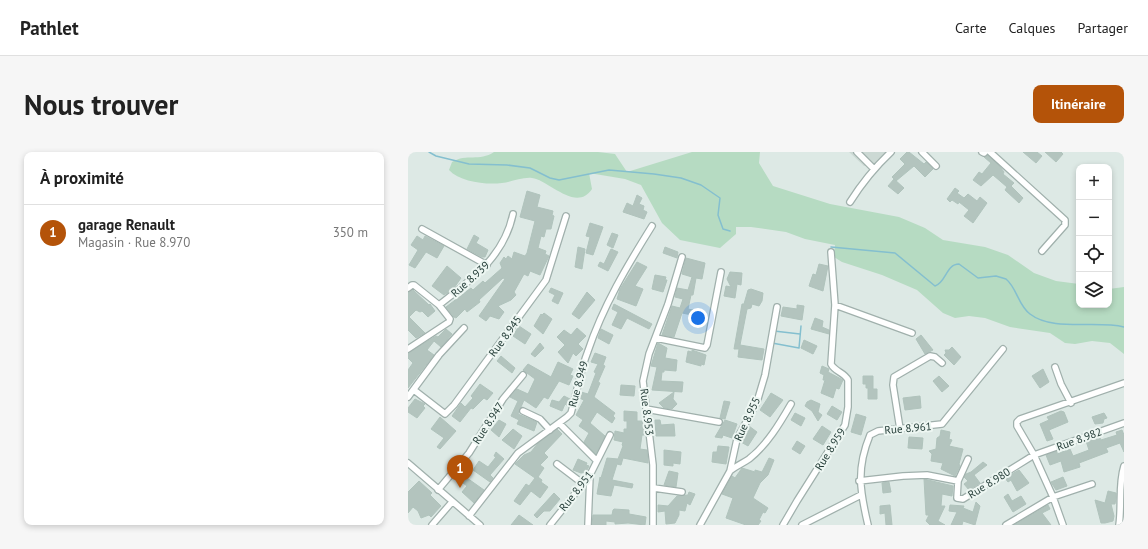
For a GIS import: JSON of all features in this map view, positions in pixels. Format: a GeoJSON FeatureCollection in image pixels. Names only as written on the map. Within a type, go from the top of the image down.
{"type":"FeatureCollection","features":[{"type":"Feature","properties":{"kind":"street"},"geometry":{"type":"LineString","coordinates":[[857,152],[874,169]]}},
{"type":"Feature","properties":{"kind":"street"},"geometry":{"type":"LineString","coordinates":[[850,202],[860,185],[891,152]]}},
{"type":"Feature","properties":{"kind":"street"},"geometry":{"type":"LineString","coordinates":[[922,152],[936,166]]}},
{"type":"Feature","properties":{"kind":"street"},"geometry":{"type":"LineString","coordinates":[[990,152],[1065,220],[1065,225],[1042,251]]}},
{"type":"Feature","properties":{"kind":"street","name":"Rue 8.939"},"geometry":{"type":"LineString","coordinates":[[439,305],[487,265],[507,235],[513,214]]}},
{"type":"Feature","properties":{"kind":"street","name":"Rue 8.945"},"geometry":{"type":"LineString","coordinates":[[414,390],[444,414],[454,405],[546,280],[566,216]]}},
{"type":"Feature","properties":{"kind":"street","name":"Rue 8.949"},"geometry":{"type":"LineString","coordinates":[[469,516],[518,452],[550,430],[571,413],[588,350],[613,291],[652,226]]}},
{"type":"Feature","properties":{"kind":"street"},"geometry":{"type":"LineString","coordinates":[[422,229],[487,265]]}},
{"type":"Feature","properties":{"kind":"street","name":"Rue 8.959"},"geometry":{"type":"LineString","coordinates":[[783,525],[797,500],[839,436],[847,416],[848,380],[835,370],[831,364],[835,305],[831,252]]}},
{"type":"Feature","properties":{"kind":"street","name":"Rue 8.953"},"geometry":{"type":"LineString","coordinates":[[654,525],[653,465],[643,390],[645,370],[682,257]]}},
{"type":"Feature","properties":{"kind":"street"},"geometry":{"type":"LineString","coordinates":[[656,338],[705,348],[708,345],[721,272]]}},
{"type":"Feature","properties":{"kind":"street"},"geometry":{"type":"LineString","coordinates":[[408,288],[414,285],[439,305],[450,319],[449,322],[408,349]]}},
{"type":"Feature","properties":{"kind":"street"},"geometry":{"type":"LineString","coordinates":[[835,305],[912,333]]}},
{"type":"Feature","properties":{"kind":"street","name":"Rue 8.955"},"geometry":{"type":"LineString","coordinates":[[700,525],[730,471],[737,439],[754,410],[765,375],[777,307]]}},
{"type":"Feature","properties":{"kind":"street"},"geometry":{"type":"LineString","coordinates":[[408,397],[439,355],[464,328]]}},
{"type":"Feature","properties":{"kind":"street","name":"Rue 8.961"},"geometry":{"type":"LineString","coordinates":[[868,525],[861,495],[860,481],[866,444],[870,435],[878,431],[942,424],[1003,349]]}},
{"type":"Feature","properties":{"kind":"street"},"geometry":{"type":"LineString","coordinates":[[900,429],[893,385],[894,377],[930,356],[935,357],[942,363]]}},
{"type":"Feature","properties":{"kind":"street"},"geometry":{"type":"LineString","coordinates":[[1055,367],[1061,384],[1071,402]]}},
{"type":"Feature","properties":{"kind":"street","name":"Rue 8.947"},"geometry":{"type":"LineString","coordinates":[[438,490],[469,453],[503,399],[523,375]]}},
{"type":"Feature","properties":{"kind":"street"},"geometry":{"type":"LineString","coordinates":[[1063,525],[1053,497],[1034,455],[1018,426],[1018,422],[1124,383]]}},
{"type":"Feature","properties":{"kind":"street"},"geometry":{"type":"LineString","coordinates":[[730,471],[750,458],[779,424],[791,404]]}},
{"type":"Feature","properties":{"kind":"street"},"geometry":{"type":"LineString","coordinates":[[646,409],[719,422]]}},
{"type":"Feature","properties":{"kind":"street"},"geometry":{"type":"LineString","coordinates":[[523,411],[540,419],[550,430]]}},
{"type":"Feature","properties":{"kind":"street","name":"Rue 8.951"},"geometry":{"type":"LineString","coordinates":[[550,525],[582,483],[590,475],[597,461],[559,423]]}},
{"type":"Feature","properties":{"kind":"street","name":"Rue 8.982"},"geometry":{"type":"LineString","coordinates":[[1034,455],[1124,423]]}},
{"type":"Feature","properties":{"kind":"street"},"geometry":{"type":"LineString","coordinates":[[597,461],[610,435]]}},
{"type":"Feature","properties":{"kind":"street","name":"Rue 8.980"},"geometry":{"type":"LineString","coordinates":[[860,481],[903,476],[928,475],[958,481],[957,498],[963,499],[1034,455]]}},
{"type":"Feature","properties":{"kind":"street"},"geometry":{"type":"LineString","coordinates":[[958,481],[968,459]]}},
{"type":"Feature","properties":{"kind":"street"},"geometry":{"type":"LineString","coordinates":[[408,463],[480,525]]}},
{"type":"Feature","properties":{"kind":"street"},"geometry":{"type":"LineString","coordinates":[[557,464],[582,483]]}},
{"type":"Feature","properties":{"kind":"street"},"geometry":{"type":"LineString","coordinates":[[1119,525],[1121,511],[1120,480],[1124,466]]}},
{"type":"Feature","properties":{"kind":"street"},"geometry":{"type":"LineString","coordinates":[[588,525],[590,475]]}},
{"type":"Feature","properties":{"kind":"street"},"geometry":{"type":"LineString","coordinates":[[1006,525],[1053,497],[1092,484]]}},
{"type":"Feature","properties":{"kind":"street"},"geometry":{"type":"LineString","coordinates":[[654,488],[682,492]]}},
{"type":"Feature","properties":{"kind":"street"},"geometry":{"type":"LineString","coordinates":[[804,524],[861,495]]}},
{"type":"Feature","properties":{"kind":"street"},"geometry":{"type":"LineString","coordinates":[[430,525],[452,502]]}},
{"type":"Feature","properties":{"kind":"shaded area"},"geometry":{"type":"Polygon","coordinates":[[[849,152],[890,152],[878,165],[864,166],[849,152]]]}},
{"type":"Feature","properties":{"kind":"green space"},"geometry":{"type":"Polygon","coordinates":[[[494,152],[598,152],[615,154],[627,172],[692,152],[760,152],[759,163],[773,186],[830,204],[899,217],[925,228],[943,240],[985,247],[1008,255],[1034,273],[1056,281],[1076,284],[1076,308],[1112,308],[1112,289],[1124,287],[1124,354],[1110,343],[1092,341],[1075,344],[1065,343],[1050,333],[1010,327],[985,318],[969,316],[955,318],[943,313],[917,290],[882,275],[842,262],[834,257],[835,245],[805,239],[786,232],[751,227],[736,227],[736,234],[720,248],[680,240],[662,223],[641,185],[625,179],[589,173],[592,189],[586,196],[578,198],[570,197],[539,180],[532,178],[489,184],[466,180],[449,170],[452,162],[457,159],[483,157],[494,152]]]}},
{"type":"Feature","properties":{"kind":"building"},"geometry":{"type":"Polygon","coordinates":[[[907,152],[924,164],[926,162],[933,169],[925,177],[914,166],[896,181],[892,177],[905,164],[900,159],[907,152]]]}},
{"type":"Feature","properties":{"kind":"building"},"geometry":{"type":"Polygon","coordinates":[[[1023,152],[1037,152],[1042,156],[1036,163],[1023,152]]]}},
{"type":"Feature","properties":{"kind":"building"},"geometry":{"type":"Polygon","coordinates":[[[1045,152],[1061,152],[1063,154],[1056,162],[1045,152]]]}},
{"type":"Feature","properties":{"kind":"building"},"geometry":{"type":"Polygon","coordinates":[[[988,155],[1001,168],[1004,172],[1003,174],[1014,183],[1011,186],[1023,198],[1019,203],[1005,190],[1007,187],[993,175],[981,186],[973,180],[979,172],[982,174],[991,163],[984,157],[988,155]]]}},
{"type":"Feature","properties":{"kind":"building"},"geometry":{"type":"Polygon","coordinates":[[[894,179],[904,188],[898,194],[888,186],[894,179]]]}},
{"type":"Feature","properties":{"kind":"building"},"geometry":{"type":"Polygon","coordinates":[[[955,188],[959,191],[957,193],[964,198],[968,194],[977,201],[980,197],[987,203],[973,223],[964,216],[969,210],[959,202],[958,204],[952,200],[950,202],[947,199],[955,188]]]}},
{"type":"Feature","properties":{"kind":"building"},"geometry":{"type":"Polygon","coordinates":[[[527,191],[540,195],[537,207],[553,211],[552,215],[554,216],[551,229],[546,229],[544,237],[541,236],[538,248],[546,251],[545,254],[549,256],[540,275],[530,271],[528,276],[524,274],[514,292],[516,295],[511,300],[498,306],[504,312],[499,319],[490,316],[486,321],[479,316],[505,279],[503,278],[479,300],[480,302],[467,312],[465,309],[456,318],[454,317],[446,307],[471,288],[473,290],[483,281],[485,283],[502,268],[500,263],[504,257],[506,259],[508,256],[512,259],[514,252],[525,256],[527,253],[535,221],[520,217],[527,191]]]}},
{"type":"Feature","properties":{"kind":"building"},"geometry":{"type":"Polygon","coordinates":[[[637,195],[642,198],[639,204],[644,206],[643,210],[647,212],[644,219],[623,212],[627,203],[633,206],[637,195]]]}},
{"type":"Feature","properties":{"kind":"building"},"geometry":{"type":"Polygon","coordinates":[[[590,223],[603,227],[593,255],[586,253],[590,237],[586,236],[590,223]]]}},
{"type":"Feature","properties":{"kind":"building"},"geometry":{"type":"Polygon","coordinates":[[[612,233],[618,235],[613,248],[607,245],[612,233]]]}},
{"type":"Feature","properties":{"kind":"building"},"geometry":{"type":"Polygon","coordinates":[[[474,235],[479,238],[476,243],[488,250],[485,257],[482,257],[467,249],[474,235]]]}},
{"type":"Feature","properties":{"kind":"building"},"geometry":{"type":"Polygon","coordinates":[[[417,236],[423,240],[425,236],[444,246],[437,258],[426,252],[415,268],[409,265],[418,250],[411,245],[417,236]]]}},
{"type":"Feature","properties":{"kind":"building"},"geometry":{"type":"Polygon","coordinates":[[[578,247],[585,249],[582,269],[575,267],[578,247]]]}},
{"type":"Feature","properties":{"kind":"building"},"geometry":{"type":"Polygon","coordinates":[[[665,247],[678,252],[677,258],[663,253],[665,247]]]}},
{"type":"Feature","properties":{"kind":"building"},"geometry":{"type":"Polygon","coordinates":[[[611,249],[618,252],[608,271],[598,266],[600,262],[604,264],[611,249]]]}},
{"type":"Feature","properties":{"kind":"building"},"geometry":{"type":"Polygon","coordinates":[[[686,258],[705,263],[702,279],[696,278],[693,295],[691,295],[688,309],[693,310],[692,315],[682,313],[674,337],[662,335],[672,306],[680,308],[683,299],[675,297],[677,288],[688,290],[692,277],[682,274],[686,258]]]}},
{"type":"Feature","properties":{"kind":"building"},"geometry":{"type":"Polygon","coordinates":[[[637,262],[647,267],[635,286],[643,289],[636,306],[617,299],[620,289],[637,262]]]}},
{"type":"Feature","properties":{"kind":"building"},"geometry":{"type":"Polygon","coordinates":[[[819,264],[828,266],[823,291],[809,286],[813,274],[816,275],[819,264]]]}},
{"type":"Feature","properties":{"kind":"building"},"geometry":{"type":"Polygon","coordinates":[[[447,266],[461,278],[454,288],[444,295],[432,286],[447,266]]]}},
{"type":"Feature","properties":{"kind":"building"},"geometry":{"type":"Polygon","coordinates":[[[730,272],[742,273],[741,285],[737,284],[735,298],[724,296],[726,286],[731,287],[727,279],[730,272]]]}},
{"type":"Feature","properties":{"kind":"building"},"geometry":{"type":"Polygon","coordinates":[[[655,275],[666,277],[665,280],[667,280],[663,292],[652,289],[655,275]]]}},
{"type":"Feature","properties":{"kind":"building"},"geometry":{"type":"Polygon","coordinates":[[[551,288],[563,293],[558,304],[552,301],[555,295],[549,292],[551,288]]]}},
{"type":"Feature","properties":{"kind":"building"},"geometry":{"type":"Polygon","coordinates":[[[751,289],[763,293],[762,301],[759,306],[752,304],[751,308],[747,309],[740,345],[764,349],[762,360],[738,357],[739,349],[734,349],[742,304],[744,304],[748,290],[751,289]]]}},
{"type":"Feature","properties":{"kind":"building"},"geometry":{"type":"Polygon","coordinates":[[[413,290],[429,305],[430,304],[435,311],[428,317],[422,311],[420,312],[416,310],[409,317],[425,333],[416,338],[408,330],[408,292],[413,290]]]}},
{"type":"Feature","properties":{"kind":"building"},"geometry":{"type":"Polygon","coordinates":[[[587,292],[595,300],[579,319],[572,314],[587,292]]]}},
{"type":"Feature","properties":{"kind":"building"},"geometry":{"type":"Polygon","coordinates":[[[614,304],[652,324],[649,329],[627,318],[621,329],[612,325],[618,312],[612,309],[614,304]]]}},
{"type":"Feature","properties":{"kind":"building"},"geometry":{"type":"Polygon","coordinates":[[[797,305],[804,306],[802,320],[781,316],[783,307],[797,309],[797,305]]]}},
{"type":"Feature","properties":{"kind":"building"},"geometry":{"type":"Polygon","coordinates":[[[544,313],[552,319],[543,334],[534,326],[541,314],[542,315],[544,313]]]}},
{"type":"Feature","properties":{"kind":"building"},"geometry":{"type":"Polygon","coordinates":[[[815,318],[823,321],[822,327],[829,330],[829,334],[811,329],[815,318]]]}},
{"type":"Feature","properties":{"kind":"building"},"geometry":{"type":"Polygon","coordinates":[[[519,326],[531,334],[525,344],[513,336],[519,326]]]}},
{"type":"Feature","properties":{"kind":"building"},"geometry":{"type":"Polygon","coordinates":[[[577,328],[586,336],[578,344],[583,349],[576,356],[573,353],[568,363],[558,352],[565,345],[557,337],[564,330],[571,335],[577,328]]]}},
{"type":"Feature","properties":{"kind":"building"},"geometry":{"type":"Polygon","coordinates":[[[446,329],[452,334],[441,347],[434,341],[427,350],[434,355],[408,388],[408,370],[413,363],[408,358],[408,353],[436,336],[438,337],[446,329]]]}},
{"type":"Feature","properties":{"kind":"building"},"geometry":{"type":"Polygon","coordinates":[[[601,329],[613,335],[609,344],[598,338],[601,329]]]}},
{"type":"Feature","properties":{"kind":"building"},"geometry":{"type":"Polygon","coordinates":[[[921,335],[933,350],[925,354],[916,339],[921,335]]]}},
{"type":"Feature","properties":{"kind":"building"},"geometry":{"type":"Polygon","coordinates":[[[804,340],[817,346],[813,354],[801,348],[804,340]]]}},
{"type":"Feature","properties":{"kind":"building"},"geometry":{"type":"Polygon","coordinates":[[[540,343],[544,348],[535,357],[531,354],[540,343]]]}},
{"type":"Feature","properties":{"kind":"building"},"geometry":{"type":"Polygon","coordinates":[[[658,343],[667,348],[665,358],[677,360],[676,371],[664,370],[664,372],[662,372],[661,381],[683,382],[682,392],[652,390],[657,367],[651,366],[658,343]]]}},
{"type":"Feature","properties":{"kind":"building"},"geometry":{"type":"Polygon","coordinates":[[[952,347],[961,357],[954,365],[944,355],[946,353],[945,350],[949,350],[952,347]]]}},
{"type":"Feature","properties":{"kind":"building"},"geometry":{"type":"Polygon","coordinates":[[[692,350],[706,355],[704,365],[701,364],[701,366],[686,362],[688,351],[692,352],[692,350]]]}},
{"type":"Feature","properties":{"kind":"building"},"geometry":{"type":"Polygon","coordinates":[[[595,353],[606,357],[603,365],[605,366],[598,382],[600,383],[594,397],[615,413],[613,416],[615,418],[612,423],[597,412],[590,423],[605,436],[596,454],[584,442],[589,433],[579,426],[583,420],[576,415],[584,400],[579,398],[581,392],[588,394],[596,373],[594,372],[598,364],[591,362],[595,353]]]}},
{"type":"Feature","properties":{"kind":"building"},"geometry":{"type":"Polygon","coordinates":[[[501,356],[515,368],[512,373],[497,361],[501,356]]]}},
{"type":"Feature","properties":{"kind":"building"},"geometry":{"type":"Polygon","coordinates":[[[558,362],[573,369],[570,375],[573,376],[569,385],[559,381],[548,399],[544,397],[536,408],[524,400],[518,414],[537,422],[534,431],[517,424],[519,420],[511,416],[518,401],[510,397],[517,389],[528,394],[535,379],[523,370],[528,364],[551,377],[558,362]]]}},
{"type":"Feature","properties":{"kind":"building"},"geometry":{"type":"Polygon","coordinates":[[[822,366],[829,369],[828,372],[843,380],[839,389],[836,388],[833,398],[821,393],[825,380],[823,380],[824,375],[820,373],[822,366]]]}},
{"type":"Feature","properties":{"kind":"building"},"geometry":{"type":"Polygon","coordinates":[[[1043,369],[1049,382],[1040,388],[1032,376],[1043,369]]]}},
{"type":"Feature","properties":{"kind":"building"},"geometry":{"type":"Polygon","coordinates":[[[863,376],[873,376],[873,389],[877,389],[877,399],[868,399],[868,388],[866,388],[866,384],[863,384],[863,376]]]}},
{"type":"Feature","properties":{"kind":"building"},"geometry":{"type":"Polygon","coordinates":[[[939,376],[949,386],[942,392],[933,381],[939,376]]]}},
{"type":"Feature","properties":{"kind":"building"},"geometry":{"type":"Polygon","coordinates":[[[480,384],[493,393],[487,400],[484,398],[473,409],[471,408],[460,422],[452,416],[461,403],[465,407],[473,398],[471,396],[480,384]]]}},
{"type":"Feature","properties":{"kind":"building"},"geometry":{"type":"Polygon","coordinates":[[[621,385],[635,386],[634,396],[620,395],[621,385]]]}},
{"type":"Feature","properties":{"kind":"building"},"geometry":{"type":"Polygon","coordinates":[[[674,392],[673,399],[677,404],[672,409],[664,408],[659,403],[674,392]]]}},
{"type":"Feature","properties":{"kind":"building"},"geometry":{"type":"Polygon","coordinates":[[[771,393],[783,400],[770,417],[760,410],[771,393]]]}},
{"type":"Feature","properties":{"kind":"building"},"geometry":{"type":"Polygon","coordinates":[[[564,396],[570,399],[568,406],[565,404],[562,411],[550,406],[552,400],[559,402],[564,396]]]}},
{"type":"Feature","properties":{"kind":"building"},"geometry":{"type":"Polygon","coordinates":[[[920,396],[921,408],[905,410],[903,398],[920,396]]]}},
{"type":"Feature","properties":{"kind":"building"},"geometry":{"type":"Polygon","coordinates":[[[415,399],[425,404],[423,406],[425,408],[417,418],[408,412],[408,408],[415,399]]]}},
{"type":"Feature","properties":{"kind":"building"},"geometry":{"type":"Polygon","coordinates":[[[811,400],[820,404],[818,412],[822,415],[818,421],[812,411],[805,406],[807,402],[811,400]]]}},
{"type":"Feature","properties":{"kind":"building"},"geometry":{"type":"Polygon","coordinates":[[[724,401],[730,402],[725,419],[720,418],[724,401]]]}},
{"type":"Feature","properties":{"kind":"building"},"geometry":{"type":"Polygon","coordinates":[[[832,406],[842,412],[837,420],[827,414],[832,406]]]}},
{"type":"Feature","properties":{"kind":"building"},"geometry":{"type":"Polygon","coordinates":[[[624,411],[637,412],[637,421],[643,421],[645,435],[642,435],[640,449],[647,450],[648,463],[623,458],[621,465],[617,464],[612,480],[633,484],[632,488],[614,485],[611,496],[597,494],[600,477],[601,478],[607,458],[618,459],[623,446],[623,442],[614,440],[615,431],[624,433],[624,429],[627,429],[627,421],[624,421],[624,411]]]}},
{"type":"Feature","properties":{"kind":"building"},"geometry":{"type":"Polygon","coordinates":[[[1061,411],[1064,412],[1068,422],[1049,430],[1053,439],[1047,441],[1040,424],[1049,420],[1047,417],[1061,411]]]}},
{"type":"Feature","properties":{"kind":"building"},"geometry":{"type":"Polygon","coordinates":[[[795,413],[805,418],[801,426],[791,420],[795,413]]]}},
{"type":"Feature","properties":{"kind":"building"},"geometry":{"type":"Polygon","coordinates":[[[1104,413],[1107,418],[1104,419],[1103,423],[1095,424],[1092,417],[1104,413]]]}},
{"type":"Feature","properties":{"kind":"building"},"geometry":{"type":"Polygon","coordinates":[[[856,414],[866,417],[861,435],[851,432],[856,414]]]}},
{"type":"Feature","properties":{"kind":"building"},"geometry":{"type":"Polygon","coordinates":[[[440,417],[456,431],[440,449],[437,447],[444,438],[431,429],[440,417]]]}},
{"type":"Feature","properties":{"kind":"building"},"geometry":{"type":"Polygon","coordinates":[[[499,420],[506,424],[499,437],[491,430],[499,420]]]}},
{"type":"Feature","properties":{"kind":"building"},"geometry":{"type":"Polygon","coordinates":[[[655,420],[660,420],[661,425],[674,424],[675,436],[656,436],[655,420]]]}},
{"type":"Feature","properties":{"kind":"building"},"geometry":{"type":"Polygon","coordinates":[[[725,420],[737,424],[732,438],[723,435],[722,438],[715,437],[725,420]]]}},
{"type":"Feature","properties":{"kind":"building"},"geometry":{"type":"Polygon","coordinates":[[[749,426],[757,432],[748,446],[741,442],[749,426]]]}},
{"type":"Feature","properties":{"kind":"building"},"geometry":{"type":"Polygon","coordinates":[[[822,426],[831,432],[823,445],[813,439],[822,426]]]}},
{"type":"Feature","properties":{"kind":"building"},"geometry":{"type":"Polygon","coordinates":[[[513,429],[522,436],[514,449],[502,440],[513,429]]]}},
{"type":"Feature","properties":{"kind":"building"},"geometry":{"type":"Polygon","coordinates":[[[557,429],[562,434],[544,453],[548,457],[540,465],[544,468],[538,477],[542,480],[541,482],[548,487],[540,498],[531,491],[520,505],[514,501],[526,484],[529,486],[535,478],[515,464],[524,455],[531,452],[538,443],[557,429]]]}},
{"type":"Feature","properties":{"kind":"building"},"geometry":{"type":"Polygon","coordinates":[[[941,430],[950,432],[949,439],[952,440],[949,446],[963,449],[959,464],[960,466],[955,476],[941,469],[943,463],[931,461],[932,454],[929,451],[936,449],[937,438],[940,436],[941,430]]]}},
{"type":"Feature","properties":{"kind":"building"},"geometry":{"type":"Polygon","coordinates":[[[1122,430],[1124,435],[1124,452],[1120,443],[1106,448],[1108,452],[1079,463],[1080,467],[1064,472],[1061,461],[1050,465],[1046,455],[1057,451],[1057,454],[1070,449],[1073,456],[1089,450],[1086,441],[1099,436],[1101,440],[1117,435],[1116,432],[1122,430]]]}},
{"type":"Feature","properties":{"kind":"building"},"geometry":{"type":"Polygon","coordinates":[[[909,437],[923,438],[922,449],[908,448],[909,437]]]}},
{"type":"Feature","properties":{"kind":"building"},"geometry":{"type":"Polygon","coordinates":[[[797,441],[805,446],[800,454],[792,449],[797,441]]]}},
{"type":"Feature","properties":{"kind":"building"},"geometry":{"type":"Polygon","coordinates":[[[718,446],[729,447],[726,464],[712,462],[713,452],[717,452],[718,446]]]}},
{"type":"Feature","properties":{"kind":"building"},"geometry":{"type":"Polygon","coordinates":[[[664,450],[681,452],[680,464],[673,463],[673,466],[664,465],[664,450]]]}},
{"type":"Feature","properties":{"kind":"building"},"geometry":{"type":"Polygon","coordinates":[[[496,452],[504,459],[490,475],[493,478],[490,482],[473,470],[479,461],[488,467],[496,457],[494,456],[496,452]]]}},
{"type":"Feature","properties":{"kind":"building"},"geometry":{"type":"Polygon","coordinates":[[[769,458],[774,460],[768,475],[760,483],[753,498],[768,508],[765,513],[763,512],[759,520],[761,521],[758,525],[746,525],[726,518],[733,498],[722,494],[732,476],[735,478],[742,468],[755,472],[755,470],[762,472],[769,458]]]}},
{"type":"Feature","properties":{"kind":"building"},"geometry":{"type":"Polygon","coordinates":[[[578,459],[587,463],[586,465],[589,466],[586,472],[581,473],[573,470],[578,459]]]}},
{"type":"Feature","properties":{"kind":"building"},"geometry":{"type":"Polygon","coordinates":[[[983,462],[987,465],[974,475],[980,483],[969,490],[964,484],[968,481],[964,477],[983,462]]]}},
{"type":"Feature","properties":{"kind":"building"},"geometry":{"type":"Polygon","coordinates":[[[465,466],[472,471],[467,478],[484,490],[474,503],[462,492],[467,486],[459,480],[461,477],[459,475],[465,466]]]}},
{"type":"Feature","properties":{"kind":"building"},"geometry":{"type":"Polygon","coordinates":[[[1019,470],[1029,483],[1017,491],[1011,480],[1008,482],[1005,478],[1019,470]]]}},
{"type":"Feature","properties":{"kind":"building"},"geometry":{"type":"Polygon","coordinates":[[[669,471],[678,473],[676,487],[664,485],[669,471]]]}},
{"type":"Feature","properties":{"kind":"building"},"geometry":{"type":"Polygon","coordinates":[[[1063,477],[1067,486],[1056,490],[1051,482],[1063,477]]]}},
{"type":"Feature","properties":{"kind":"building"},"geometry":{"type":"Polygon","coordinates":[[[924,479],[953,486],[952,496],[942,494],[941,506],[945,506],[938,521],[945,525],[930,525],[926,521],[929,515],[926,515],[924,479]]]}},
{"type":"Feature","properties":{"kind":"building"},"geometry":{"type":"Polygon","coordinates":[[[419,481],[432,493],[430,495],[441,506],[431,517],[429,515],[421,518],[418,511],[413,507],[408,513],[408,492],[419,481]]]}},
{"type":"Feature","properties":{"kind":"building"},"geometry":{"type":"Polygon","coordinates":[[[889,482],[891,492],[883,493],[882,483],[889,482]]]}},
{"type":"Feature","properties":{"kind":"building"},"geometry":{"type":"Polygon","coordinates":[[[1108,491],[1116,493],[1115,504],[1111,504],[1114,516],[1113,521],[1101,523],[1095,500],[1105,503],[1108,491]]]}},
{"type":"Feature","properties":{"kind":"building"},"geometry":{"type":"Polygon","coordinates":[[[689,492],[695,494],[690,505],[687,503],[685,511],[679,510],[679,515],[675,523],[666,524],[665,511],[658,512],[658,505],[668,506],[677,496],[688,495],[689,492]]]}},
{"type":"Feature","properties":{"kind":"building"},"geometry":{"type":"Polygon","coordinates":[[[554,493],[560,499],[550,511],[544,511],[537,518],[534,515],[554,493]]]}},
{"type":"Feature","properties":{"kind":"building"},"geometry":{"type":"Polygon","coordinates":[[[1008,494],[1012,501],[1021,496],[1026,504],[1013,512],[1004,497],[1008,494]]]}},
{"type":"Feature","properties":{"kind":"building"},"geometry":{"type":"Polygon","coordinates":[[[976,502],[980,506],[975,525],[963,521],[962,525],[951,525],[957,512],[949,511],[950,505],[964,506],[963,508],[973,512],[976,502]]]}},
{"type":"Feature","properties":{"kind":"building"},"geometry":{"type":"Polygon","coordinates":[[[890,505],[892,525],[886,525],[885,513],[880,514],[880,506],[890,505]]]}},
{"type":"Feature","properties":{"kind":"building"},"geometry":{"type":"Polygon","coordinates":[[[1048,505],[1050,509],[1042,513],[1051,525],[1014,525],[1048,505]]]}},
{"type":"Feature","properties":{"kind":"building"},"geometry":{"type":"Polygon","coordinates":[[[614,509],[629,510],[629,514],[646,517],[645,525],[628,523],[615,524],[615,522],[606,521],[606,525],[592,525],[593,515],[612,515],[614,509]]]}},
{"type":"Feature","properties":{"kind":"building"},"geometry":{"type":"Polygon","coordinates":[[[519,515],[533,525],[511,525],[519,515]]]}},
{"type":"Feature","properties":{"kind":"waterway"},"geometry":{"type":"LineString","coordinates":[[429,152],[436,156],[469,164],[507,165],[530,168],[550,178],[559,180],[609,170],[681,178],[701,185],[720,198],[718,215],[723,229],[730,231]]}},
{"type":"Feature","properties":{"kind":"waterway"},"geometry":{"type":"LineString","coordinates":[[831,247],[895,253],[935,286],[942,281],[951,267],[959,264],[978,278],[996,276],[1006,279],[1013,287],[1026,310],[1039,319],[1050,323],[1075,325],[1113,325],[1124,327]]}},
{"type":"Feature","properties":{"kind":"waterway"},"geometry":{"type":"LineString","coordinates":[[772,343],[799,348],[801,326]]}},
{"type":"Feature","properties":{"kind":"waterway"},"geometry":{"type":"LineString","coordinates":[[774,331],[800,334]]}},
{"type":"Feature","properties":{"kind":"place","name":"garage Renault"},"geometry":{"type":"Point","coordinates":[460,488]}}]}
